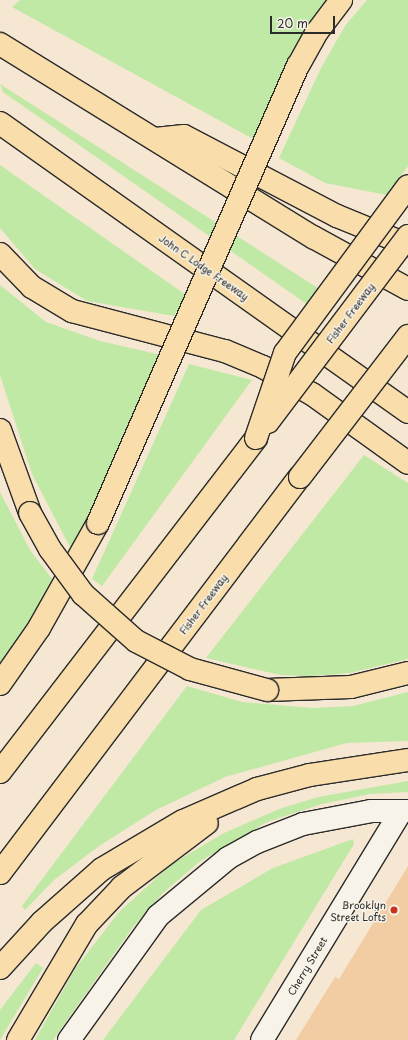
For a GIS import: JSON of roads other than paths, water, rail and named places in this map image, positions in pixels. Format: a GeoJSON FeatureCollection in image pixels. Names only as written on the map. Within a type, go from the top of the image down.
{"type":"FeatureCollection","features":[{"type":"Feature","properties":{"kind":"highway"},"geometry":{"type":"LineString","coordinates":[[0,684],[39,628],[98,523],[298,66],[317,32],[341,0]]}},
{"type":"Feature","properties":{"kind":"highway"},"geometry":{"type":"LineString","coordinates":[[0,44],[314,237],[408,289]]}},
{"type":"Feature","properties":{"kind":"highway","name":"John C Lodge Freeway"},"geometry":{"type":"LineString","coordinates":[[0,122],[408,412]]}},
{"type":"Feature","properties":{"kind":"highway"},"geometry":{"type":"LineString","coordinates":[[155,139],[184,136],[337,216],[408,245]]}},
{"type":"Feature","properties":{"kind":"highway"},"geometry":{"type":"LineString","coordinates":[[256,438],[285,353],[408,186]]}},
{"type":"Feature","properties":{"kind":"highway","name":"Fisher Freeway"},"geometry":{"type":"LineString","coordinates":[[0,772],[256,438],[408,236]]}},
{"type":"Feature","properties":{"kind":"highway"},"geometry":{"type":"LineString","coordinates":[[0,254],[32,287],[72,311],[225,351],[263,366],[312,394],[408,463]]}},
{"type":"Feature","properties":{"kind":"highway","name":"Fisher Freeway"},"geometry":{"type":"LineString","coordinates":[[0,873],[300,476],[408,336]]}},
{"type":"Feature","properties":{"kind":"highway"},"geometry":{"type":"LineString","coordinates":[[0,430],[30,513],[50,549],[83,594],[136,641],[190,669],[267,690],[351,687],[408,673]]}},
{"type":"Feature","properties":{"kind":"highway"},"geometry":{"type":"LineString","coordinates":[[0,968],[42,922],[102,869],[183,821],[258,789],[360,765],[408,760]]}},
{"type":"Feature","properties":{"kind":"highway"},"geometry":{"type":"LineString","coordinates":[[18,1040],[87,924],[104,905],[170,848],[258,789]]}},
{"type":"Feature","properties":{"kind":"street"},"geometry":{"type":"LineString","coordinates":[[69,1040],[158,916],[228,858],[257,842],[303,824],[371,812],[404,811]]}},
{"type":"Feature","properties":{"kind":"street","name":"Cherry Street"},"geometry":{"type":"LineString","coordinates":[[262,1040],[404,811]]}},
{"type":"Feature","properties":{"kind":"place","name":"Brooklyn Street Lofts"},"geometry":{"type":"Point","coordinates":[394,910]}}]}
